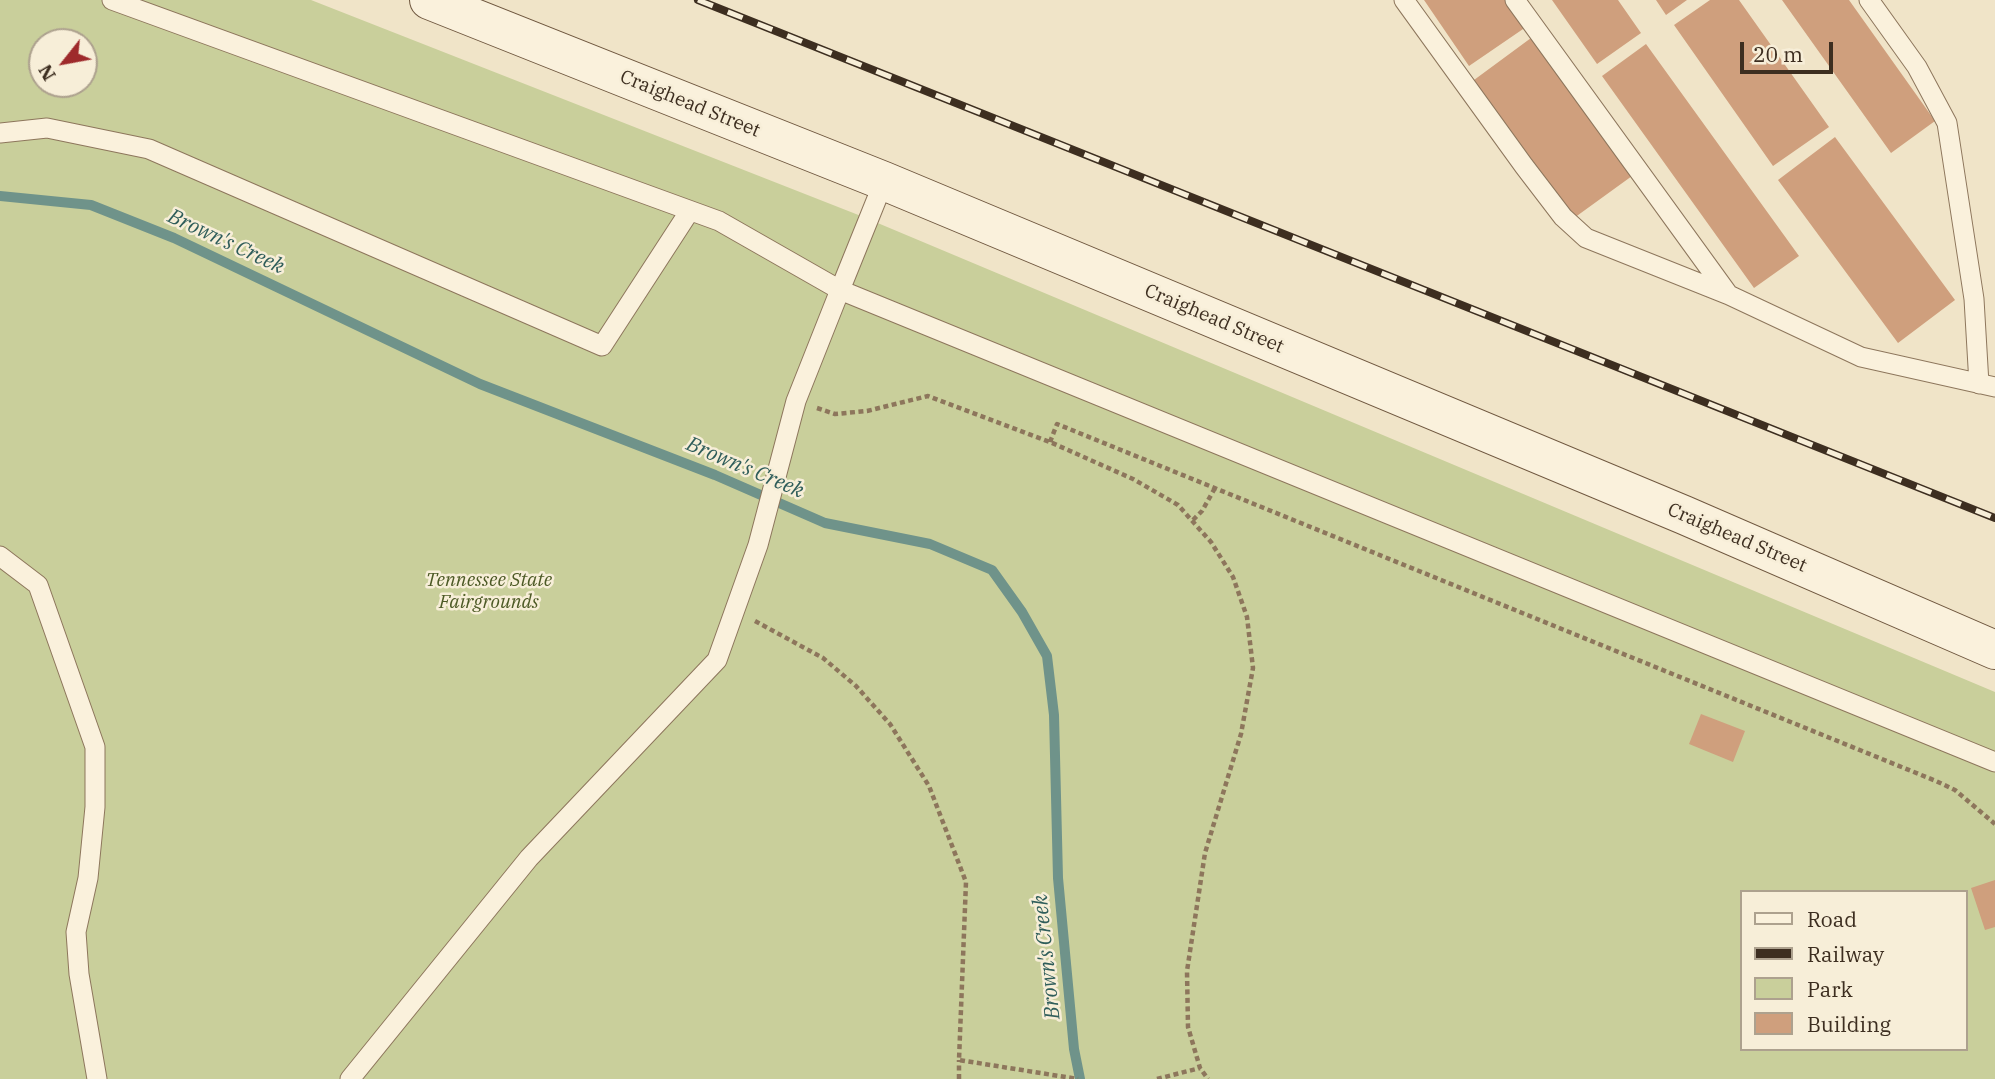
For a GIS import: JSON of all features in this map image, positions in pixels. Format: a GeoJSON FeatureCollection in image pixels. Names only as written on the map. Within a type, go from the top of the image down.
{"type":"FeatureCollection","features":[{"type":"Feature","properties":{"kind":"street","name":"Craighead Street"},"geometry":{"type":"LineString","coordinates":[[429,0],[884,181],[1684,515],[1995,650]]}},
{"type":"Feature","properties":{"kind":"lane"},"geometry":{"type":"LineString","coordinates":[[112,0],[719,221],[840,290],[1995,762]]}},
{"type":"Feature","properties":{"kind":"lane"},"geometry":{"type":"LineString","coordinates":[[1404,0],[1532,176],[1563,216],[1586,238],[1728,295],[1861,357],[1987,386],[1947,123],[1917,67],[1869,0]]}},
{"type":"Feature","properties":{"kind":"lane"},"geometry":{"type":"LineString","coordinates":[[1515,0],[1728,295]]}},
{"type":"Feature","properties":{"kind":"lane"},"geometry":{"type":"LineString","coordinates":[[0,132],[47,128],[149,149],[602,346],[689,212]]}},
{"type":"Feature","properties":{"kind":"lane"},"geometry":{"type":"LineString","coordinates":[[350,1079],[529,858],[717,660],[758,545],[796,401],[884,181]]}},
{"type":"Feature","properties":{"kind":"lane"},"geometry":{"type":"LineString","coordinates":[[0,556],[38,584],[96,747],[96,807],[76,932],[79,974],[97,1079]]}},
{"type":"Feature","properties":{"kind":"path"},"geometry":{"type":"LineString","coordinates":[[796,401],[835,414],[867,411],[908,398],[928,396],[1050,442],[1133,479],[1178,505],[1193,520],[1233,577],[1247,617],[1253,668],[1241,734],[1205,853],[1186,971],[1188,1027],[1200,1069],[1208,1079]]}},
{"type":"Feature","properties":{"kind":"path"},"geometry":{"type":"LineString","coordinates":[[1050,442],[1057,424],[1936,781],[1955,790],[1995,824]]}},
{"type":"Feature","properties":{"kind":"path"},"geometry":{"type":"LineString","coordinates":[[1193,520],[1202,511],[1214,488]]}},
{"type":"Feature","properties":{"kind":"path"},"geometry":{"type":"LineString","coordinates":[[735,611],[798,643],[842,673],[890,724],[929,786],[966,882],[959,1079]]}},
{"type":"Feature","properties":{"kind":"path"},"geometry":{"type":"LineString","coordinates":[[959,1060],[1078,1079]]}},
{"type":"Feature","properties":{"kind":"path"},"geometry":{"type":"LineString","coordinates":[[1157,1079],[1200,1069]]}},
{"type":"Feature","properties":{"kind":"green space","name":"Tennessee State Fairgrounds"},"geometry":{"type":"Polygon","coordinates":[[[0,0],[311,0],[861,216],[1995,692],[1995,1079],[0,1079],[0,0]]]}},
{"type":"Feature","properties":{"kind":"building"},"geometry":{"type":"Polygon","coordinates":[[[1424,0],[1507,0],[1526,27],[1469,66],[1424,0]]]}},
{"type":"Feature","properties":{"kind":"building"},"geometry":{"type":"Polygon","coordinates":[[[1552,0],[1618,0],[1641,33],[1597,64],[1552,0]]]}},
{"type":"Feature","properties":{"kind":"building"},"geometry":{"type":"Polygon","coordinates":[[[1656,0],[1687,0],[1666,15],[1656,0]]]}},
{"type":"Feature","properties":{"kind":"building"},"geometry":{"type":"Polygon","coordinates":[[[1710,0],[1739,0],[1829,127],[1773,166],[1674,25],[1710,0]]]}},
{"type":"Feature","properties":{"kind":"building"},"geometry":{"type":"Polygon","coordinates":[[[1782,0],[1849,0],[1935,121],[1891,153],[1782,0]]]}},
{"type":"Feature","properties":{"kind":"building"},"geometry":{"type":"Polygon","coordinates":[[[1531,38],[1632,176],[1574,218],[1474,80],[1531,38]]]}},
{"type":"Feature","properties":{"kind":"building"},"geometry":{"type":"Polygon","coordinates":[[[1646,44],[1799,256],[1754,288],[1602,76],[1646,44]]]}},
{"type":"Feature","properties":{"kind":"building"},"geometry":{"type":"Polygon","coordinates":[[[1835,137],[1955,300],[1898,343],[1778,180],[1835,137]]]}},
{"type":"Feature","properties":{"kind":"building"},"geometry":{"type":"Polygon","coordinates":[[[1701,714],[1745,731],[1733,762],[1689,744],[1701,714]]]}},
{"type":"Feature","properties":{"kind":"building"},"geometry":{"type":"Polygon","coordinates":[[[1995,880],[1995,927],[1985,930],[1971,888],[1995,880]]]}},
{"type":"Feature","properties":{"kind":"waterway","name":"Brown's Creek"},"geometry":{"type":"LineString","coordinates":[[0,196],[91,205],[174,238],[480,384],[715,475],[825,523],[930,544],[992,570],[1022,612],[1047,656],[1054,715],[1058,878],[1074,1049],[1080,1079]]}},
{"type":"Feature","properties":{"kind":"railway"},"geometry":{"type":"LineString","coordinates":[[698,0],[1995,518]]}}]}
